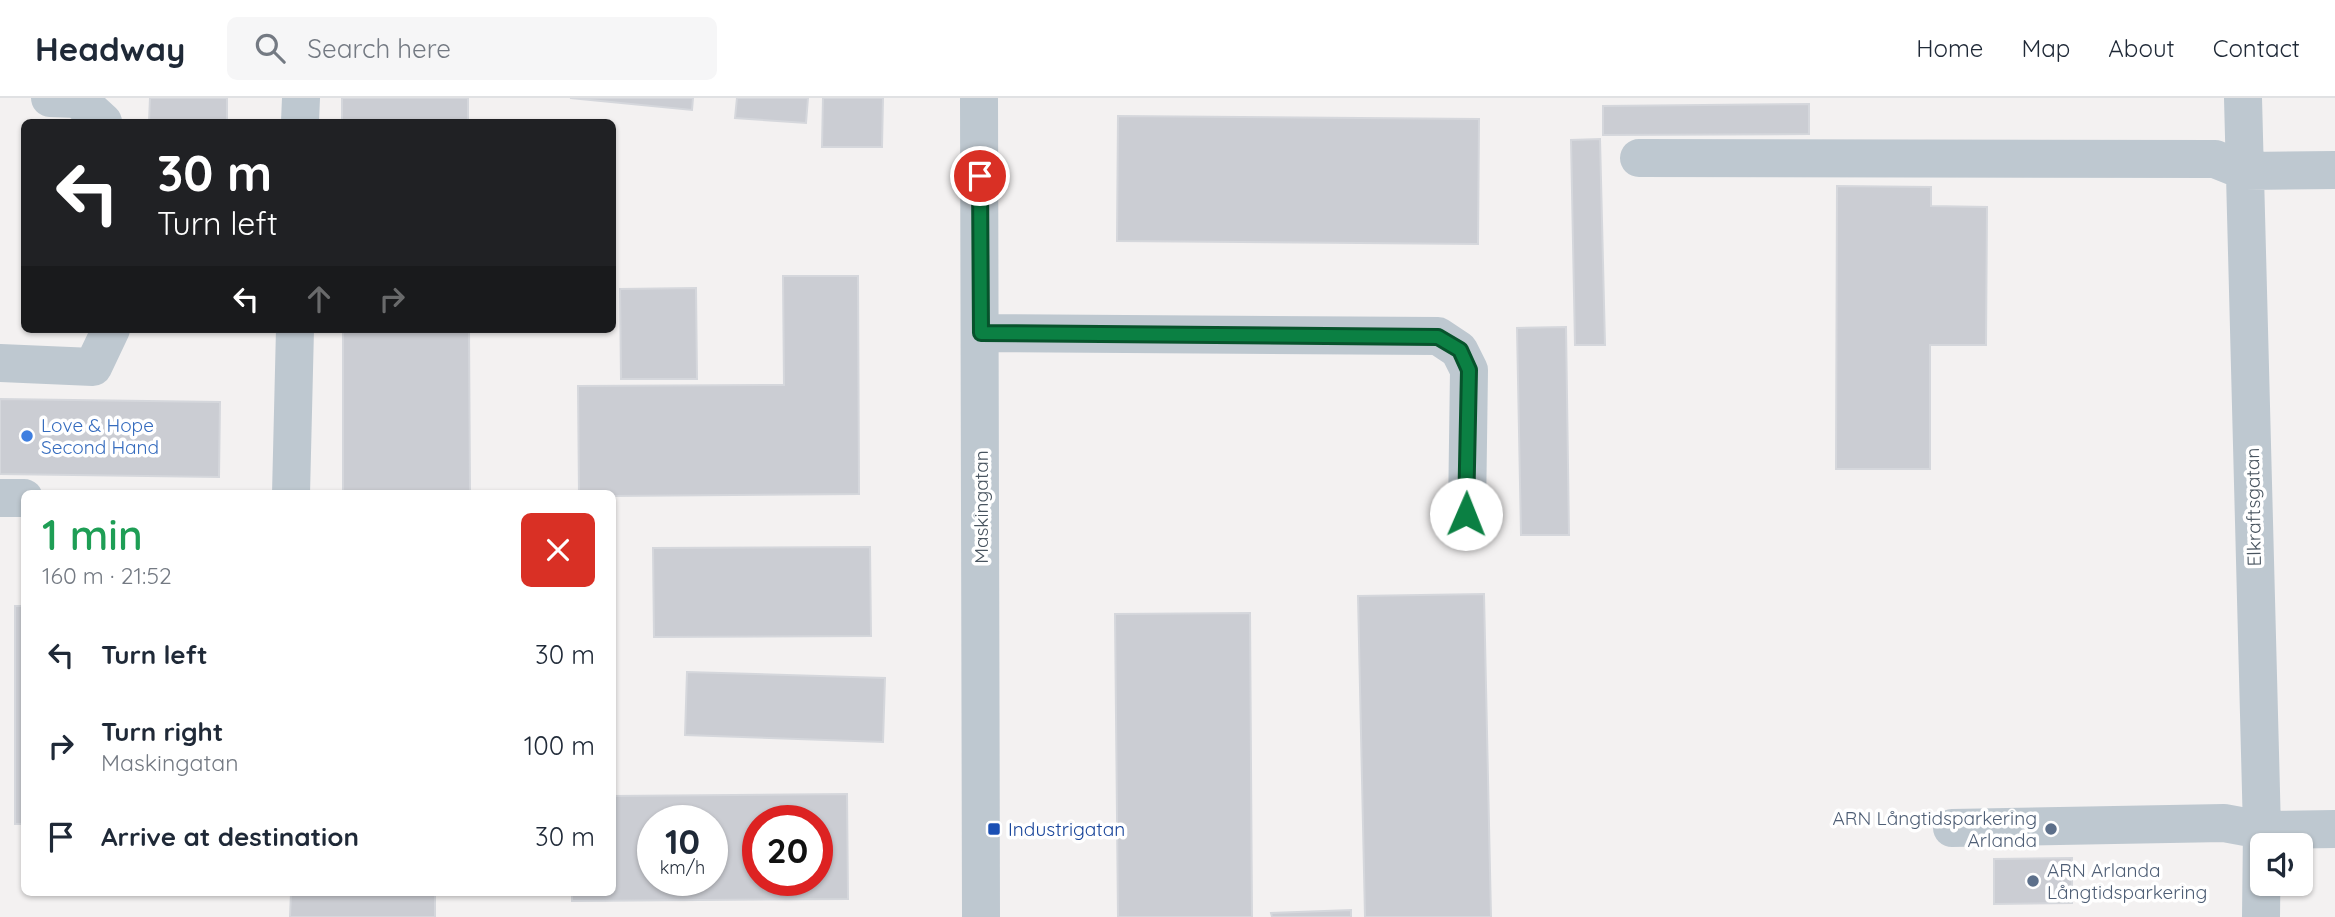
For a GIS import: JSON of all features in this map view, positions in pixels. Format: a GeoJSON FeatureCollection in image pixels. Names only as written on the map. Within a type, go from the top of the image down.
{"type":"FeatureCollection","features":[{"type":"Feature","properties":{"kind":"street"},"geometry":{"type":"LineString","coordinates":[[50,98],[78,99],[100,119]]}},
{"type":"Feature","properties":{"kind":"street"},"geometry":{"type":"LineString","coordinates":[[300,119],[301,98]]}},
{"type":"Feature","properties":{"kind":"street","name":"Maskingatan"},"geometry":{"type":"LineString","coordinates":[[979,98],[981,917]]}},
{"type":"Feature","properties":{"kind":"street","name":"Elkraftsgatan"},"geometry":{"type":"LineString","coordinates":[[2243,98],[2262,830],[2261,917]]}},
{"type":"Feature","properties":{"kind":"street"},"geometry":{"type":"LineString","coordinates":[[1639,158],[2215,159],[2245,171],[2335,170]]}},
{"type":"Feature","properties":{"kind":"street"},"geometry":{"type":"LineString","coordinates":[[0,363],[93,366],[109,333]]}},
{"type":"Feature","properties":{"kind":"street"},"geometry":{"type":"LineString","coordinates":[[291,490],[295,333]]}},
{"type":"Feature","properties":{"kind":"street"},"geometry":{"type":"LineString","coordinates":[[981,333],[1438,337],[1460,350],[1469,370],[1466,514]]}},
{"type":"Feature","properties":{"kind":"street"},"geometry":{"type":"LineString","coordinates":[[0,498],[21,498]]}},
{"type":"Feature","properties":{"kind":"street"},"geometry":{"type":"LineString","coordinates":[[1952,828],[2224,823],[2262,830],[2335,829]]}},
{"type":"Feature","properties":{"kind":"building"},"geometry":{"type":"Polygon","coordinates":[[[150,98],[227,98],[227,119],[149,119],[150,98]]]}},
{"type":"Feature","properties":{"kind":"building"},"geometry":{"type":"Polygon","coordinates":[[[342,98],[468,98],[468,119],[342,119],[342,98]]]}},
{"type":"Feature","properties":{"kind":"building"},"geometry":{"type":"Polygon","coordinates":[[[570,98],[693,98],[692,110],[570,98]]]}},
{"type":"Feature","properties":{"kind":"building"},"geometry":{"type":"Polygon","coordinates":[[[737,98],[808,98],[806,123],[735,118],[737,98]]]}},
{"type":"Feature","properties":{"kind":"building"},"geometry":{"type":"Polygon","coordinates":[[[823,98],[883,98],[882,147],[822,147],[823,98]]]}},
{"type":"Feature","properties":{"kind":"building"},"geometry":{"type":"Polygon","coordinates":[[[1809,104],[1809,134],[1603,135],[1603,106],[1809,104]]]}},
{"type":"Feature","properties":{"kind":"building"},"geometry":{"type":"Polygon","coordinates":[[[1118,116],[1479,119],[1478,244],[1117,241],[1118,116]]]}},
{"type":"Feature","properties":{"kind":"building"},"geometry":{"type":"Polygon","coordinates":[[[1600,139],[1605,345],[1575,345],[1571,140],[1600,139]]]}},
{"type":"Feature","properties":{"kind":"building"},"geometry":{"type":"Polygon","coordinates":[[[1837,186],[1931,187],[1931,206],[1987,207],[1986,345],[1930,345],[1930,469],[1836,469],[1837,186]]]}},
{"type":"Feature","properties":{"kind":"building"},"geometry":{"type":"Polygon","coordinates":[[[783,276],[858,276],[859,494],[616,496],[616,490],[579,490],[578,386],[784,385],[783,276]]]}},
{"type":"Feature","properties":{"kind":"building"},"geometry":{"type":"Polygon","coordinates":[[[696,288],[697,379],[621,379],[620,289],[696,288]]]}},
{"type":"Feature","properties":{"kind":"building"},"geometry":{"type":"Polygon","coordinates":[[[1566,327],[1569,535],[1521,535],[1517,328],[1566,327]]]}},
{"type":"Feature","properties":{"kind":"building"},"geometry":{"type":"Polygon","coordinates":[[[343,333],[469,333],[470,490],[343,490],[343,333]]]}},
{"type":"Feature","properties":{"kind":"building"},"geometry":{"type":"Polygon","coordinates":[[[0,399],[220,402],[219,477],[0,474],[0,399]]]}},
{"type":"Feature","properties":{"kind":"building"},"geometry":{"type":"Polygon","coordinates":[[[870,547],[871,636],[654,637],[653,548],[870,547]]]}},
{"type":"Feature","properties":{"kind":"building"},"geometry":{"type":"Polygon","coordinates":[[[1484,594],[1491,917],[1365,917],[1358,596],[1484,594]]]}},
{"type":"Feature","properties":{"kind":"building"},"geometry":{"type":"Polygon","coordinates":[[[15,606],[21,606],[21,824],[15,824],[15,606]]]}},
{"type":"Feature","properties":{"kind":"building"},"geometry":{"type":"Polygon","coordinates":[[[1250,613],[1252,917],[1118,917],[1115,614],[1250,613]]]}},
{"type":"Feature","properties":{"kind":"building"},"geometry":{"type":"Polygon","coordinates":[[[687,672],[885,678],[883,742],[685,735],[687,672]]]}},
{"type":"Feature","properties":{"kind":"building"},"geometry":{"type":"Polygon","coordinates":[[[847,794],[848,899],[572,901],[572,896],[616,896],[616,796],[847,794]]]}},
{"type":"Feature","properties":{"kind":"building","name":"ARN Arlanda Långtidsparkering"},"geometry":{"type":"Polygon","coordinates":[[[2072,858],[2072,903],[1994,904],[1994,859],[2072,858]]]}},
{"type":"Feature","properties":{"kind":"building"},"geometry":{"type":"Polygon","coordinates":[[[291,896],[435,896],[435,917],[290,917],[291,896]]]}},
{"type":"Feature","properties":{"kind":"building"},"geometry":{"type":"Polygon","coordinates":[[[1351,910],[1351,917],[1272,917],[1271,913],[1351,910]]]}},
{"type":"Feature","properties":{"kind":"place","name":"Love & Hope Second Hand"},"geometry":{"type":"Point","coordinates":[27,436]}},
{"type":"Feature","properties":{"kind":"place","name":"Industrigatan"},"geometry":{"type":"Point","coordinates":[994,829]}},
{"type":"Feature","properties":{"kind":"place","name":"ARN Långtidsparkering Arlanda"},"geometry":{"type":"Point","coordinates":[2051,829]}},
{"type":"Feature","properties":{"kind":"place","name":"ARN Arlanda Långtidsparkering"},"geometry":{"type":"Point","coordinates":[2033,881]}},
{"type":"Feature","properties":{"kind":"route"},"geometry":{"type":"LineString","coordinates":[[980,176],[981,333],[1438,337],[1460,350],[1469,370],[1466,514]]}}]}
